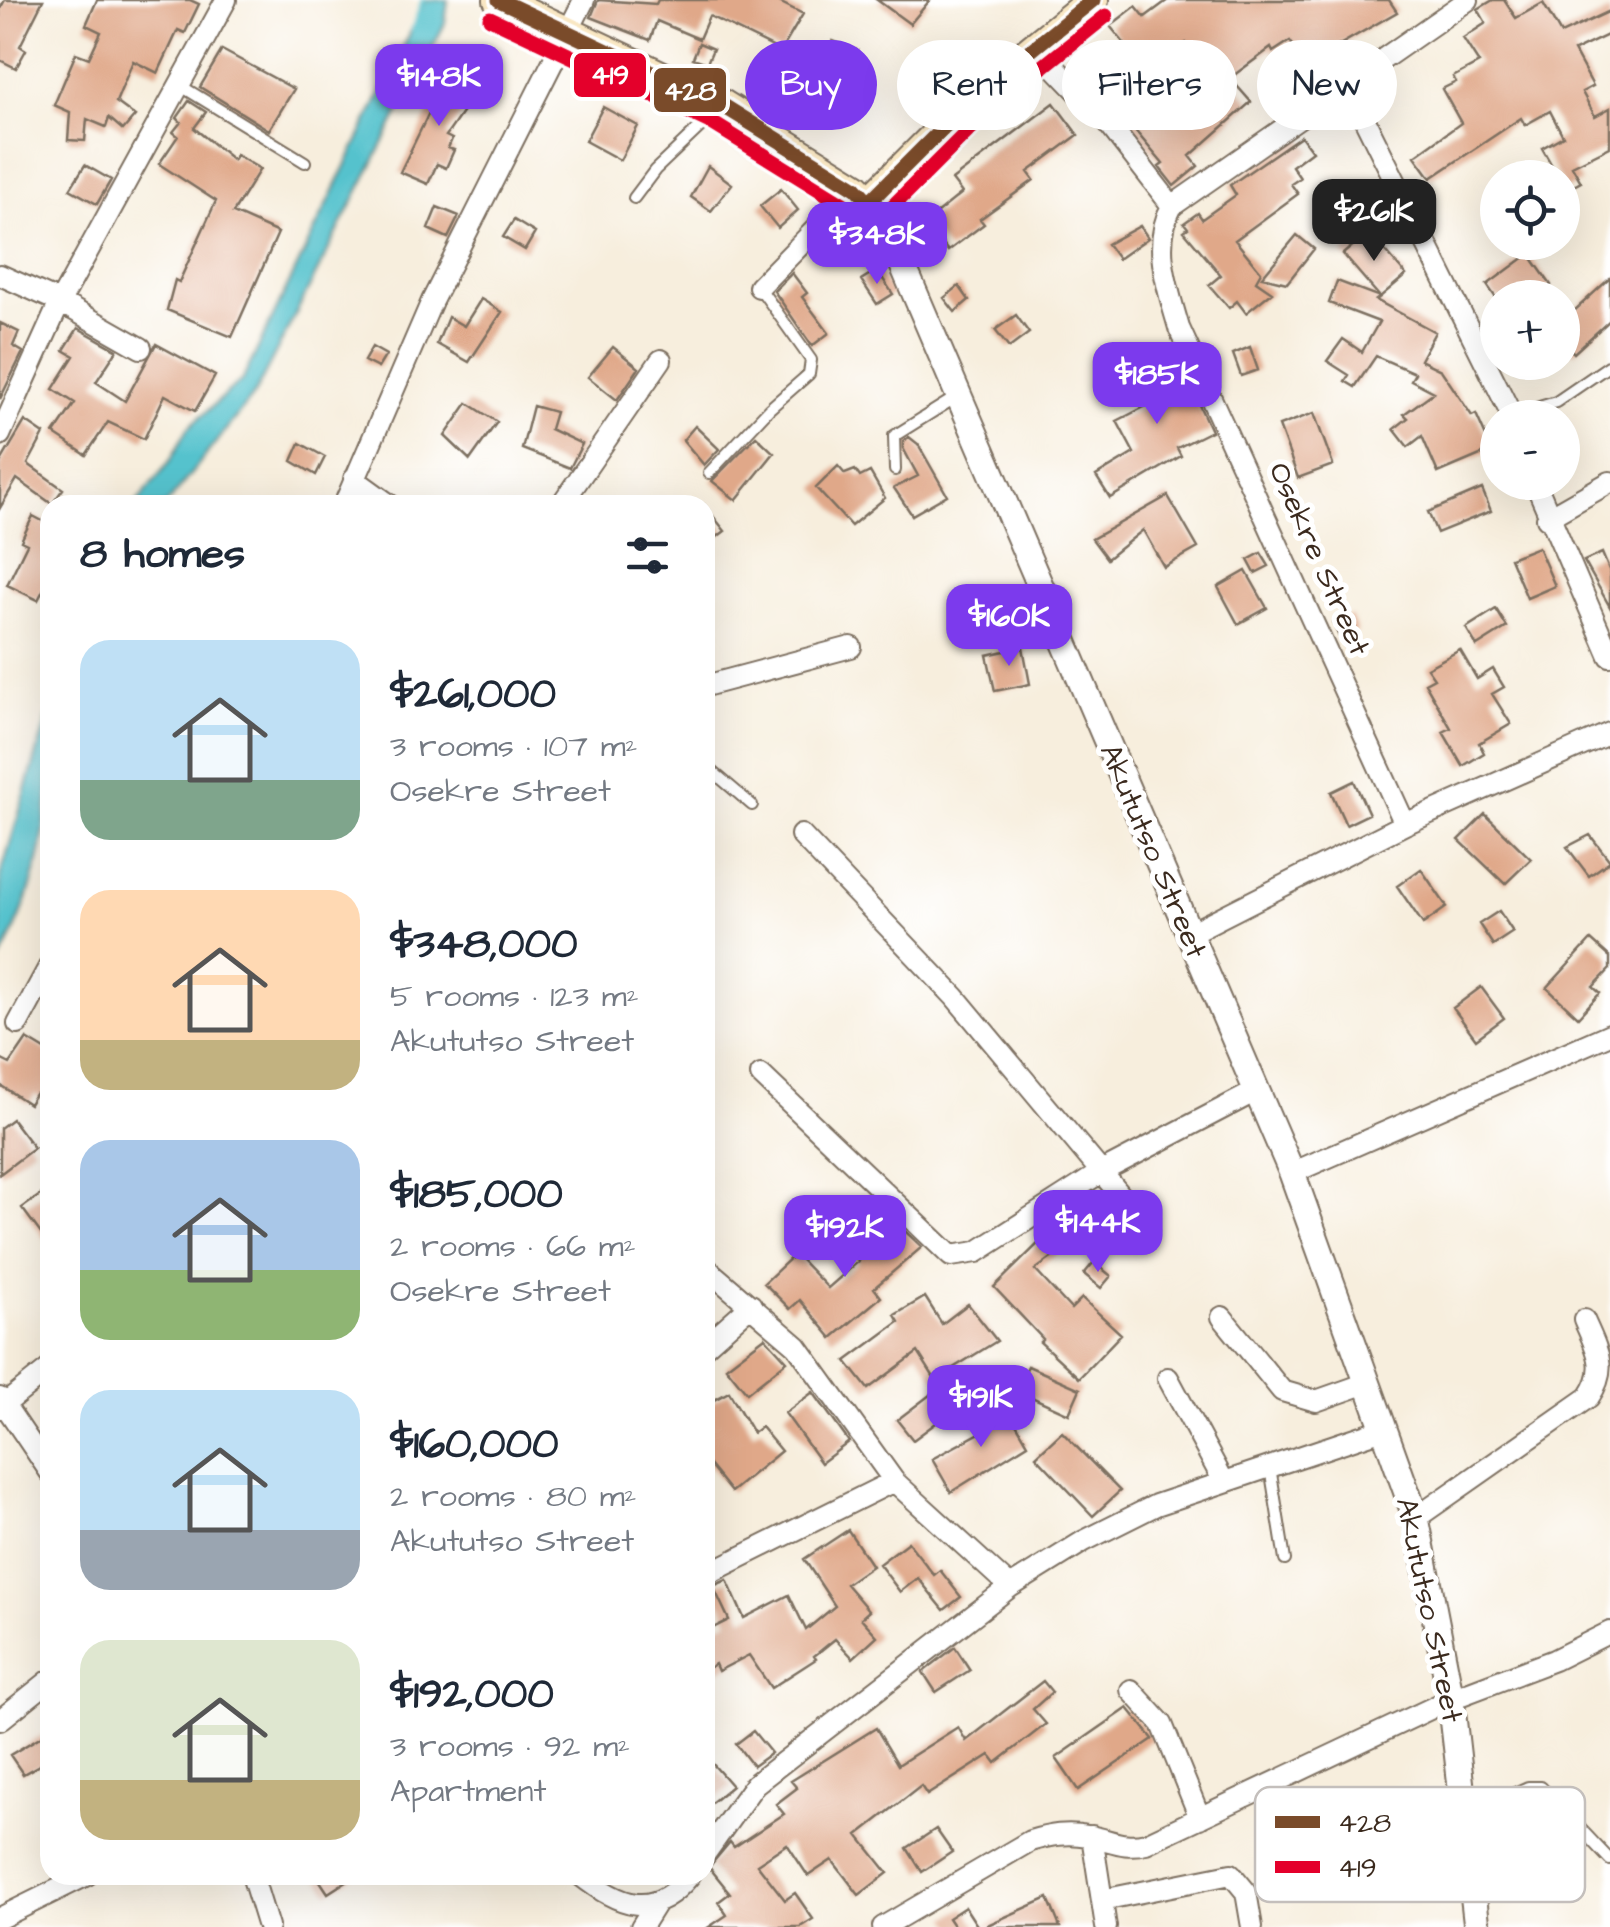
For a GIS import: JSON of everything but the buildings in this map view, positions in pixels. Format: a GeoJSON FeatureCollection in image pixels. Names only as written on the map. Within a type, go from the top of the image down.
{"type":"FeatureCollection","features":[{"type":"Feature","properties":{"kind":"main road","name":"Akututso Street"},"geometry":{"type":"LineString","coordinates":[[499,0],[722,106],[862,195]]}},
{"type":"Feature","properties":{"kind":"main road"},"geometry":{"type":"LineString","coordinates":[[1040,40],[1092,0]]}},
{"type":"Feature","properties":{"kind":"main road"},"geometry":{"type":"LineString","coordinates":[[862,195],[936,130]]}},
{"type":"Feature","properties":{"kind":"street"},"geometry":{"type":"LineString","coordinates":[[0,435],[60,302],[226,0]]}},
{"type":"Feature","properties":{"kind":"street"},"geometry":{"type":"LineString","coordinates":[[348,495],[432,301],[584,0]]}},
{"type":"Feature","properties":{"kind":"street"},"geometry":{"type":"LineString","coordinates":[[1397,50],[1468,0]]}},
{"type":"Feature","properties":{"kind":"street"},"geometry":{"type":"LineString","coordinates":[[1042,54],[1107,122],[1172,206],[1282,130]]}},
{"type":"Feature","properties":{"kind":"street"},"geometry":{"type":"LineString","coordinates":[[1371,130],[1505,400]]}},
{"type":"Feature","properties":{"kind":"street"},"geometry":{"type":"LineString","coordinates":[[759,287],[862,195]]}},
{"type":"Feature","properties":{"kind":"street","name":"Akututso Street"},"geometry":{"type":"LineString","coordinates":[[862,195],[892,240],[1292,1173],[1416,1518],[1451,1699],[1460,1787]]}},
{"type":"Feature","properties":{"kind":"street","name":"Osekre Street"},"geometry":{"type":"LineString","coordinates":[[1172,206],[1162,239],[1164,278],[1180,328],[1405,824]]}},
{"type":"Feature","properties":{"kind":"street"},"geometry":{"type":"LineString","coordinates":[[0,275],[60,302],[141,348]]}},
{"type":"Feature","properties":{"kind":"street"},"geometry":{"type":"LineString","coordinates":[[568,495],[661,360]]}},
{"type":"Feature","properties":{"kind":"street"},"geometry":{"type":"LineString","coordinates":[[354,479],[376,495]]}},
{"type":"Feature","properties":{"kind":"street"},"geometry":{"type":"LineString","coordinates":[[1547,518],[1610,482]]}},
{"type":"Feature","properties":{"kind":"street"},"geometry":{"type":"LineString","coordinates":[[1541,500],[1610,656]]}},
{"type":"Feature","properties":{"kind":"street"},"geometry":{"type":"LineString","coordinates":[[715,683],[851,647]]}},
{"type":"Feature","properties":{"kind":"street"},"geometry":{"type":"LineString","coordinates":[[1188,934],[1405,824],[1610,733]]}},
{"type":"Feature","properties":{"kind":"street"},"geometry":{"type":"LineString","coordinates":[[801,835],[956,997],[1148,1228]]}},
{"type":"Feature","properties":{"kind":"street"},"geometry":{"type":"LineString","coordinates":[[18,1024],[40,983]]}},
{"type":"Feature","properties":{"kind":"street"},"geometry":{"type":"LineString","coordinates":[[1292,1173],[1610,1034]]}},
{"type":"Feature","properties":{"kind":"street"},"geometry":{"type":"LineString","coordinates":[[761,1075],[951,1256],[977,1252],[1103,1171],[1256,1091]]}},
{"type":"Feature","properties":{"kind":"street"},"geometry":{"type":"LineString","coordinates":[[715,1275],[796,1346],[894,1481],[1010,1587]]}},
{"type":"Feature","properties":{"kind":"street"},"geometry":{"type":"LineString","coordinates":[[715,1337],[751,1305]]}},
{"type":"Feature","properties":{"kind":"street"},"geometry":{"type":"LineString","coordinates":[[1222,1317],[1282,1391],[1316,1401],[1367,1383]]}},
{"type":"Feature","properties":{"kind":"street"},"geometry":{"type":"LineString","coordinates":[[1416,1518],[1589,1398],[1602,1379],[1602,1360],[1584,1320]]}},
{"type":"Feature","properties":{"kind":"street"},"geometry":{"type":"LineString","coordinates":[[40,1375],[2,1403],[40,1458]]}},
{"type":"Feature","properties":{"kind":"street"},"geometry":{"type":"LineString","coordinates":[[1168,1378],[1222,1480]]}},
{"type":"Feature","properties":{"kind":"street"},"geometry":{"type":"LineString","coordinates":[[715,1840],[756,1784],[1010,1587],[1084,1541],[1222,1480],[1383,1429]]}},
{"type":"Feature","properties":{"kind":"street"},"geometry":{"type":"LineString","coordinates":[[715,1571],[894,1481]]}},
{"type":"Feature","properties":{"kind":"street"},"geometry":{"type":"LineString","coordinates":[[1265,1787],[1451,1699],[1554,1660],[1610,1632]]}},
{"type":"Feature","properties":{"kind":"street"},"geometry":{"type":"LineString","coordinates":[[0,1720],[40,1688]]}},
{"type":"Feature","properties":{"kind":"street"},"geometry":{"type":"LineString","coordinates":[[1131,1690],[1162,1724],[1200,1818]]}},
{"type":"Feature","properties":{"kind":"street"},"geometry":{"type":"LineString","coordinates":[[884,1927],[1030,1841],[1056,1834],[1092,1836],[1129,1847],[1255,1792]]}},
{"type":"Feature","properties":{"kind":"street"},"geometry":{"type":"LineString","coordinates":[[1092,1836],[1106,1927]]}},
{"type":"Feature","properties":{"kind":"street"},"geometry":{"type":"LineString","coordinates":[[1102,1900],[1231,1874],[1246,1892],[1252,1927]]}},
{"type":"Feature","properties":{"kind":"street"},"geometry":{"type":"LineString","coordinates":[[0,1918],[67,1885]]}},
{"type":"Feature","properties":{"kind":"street"},"geometry":{"type":"LineString","coordinates":[[255,1885],[268,1927]]}},
{"type":"Feature","properties":{"kind":"street"},"geometry":{"type":"LineString","coordinates":[[593,1885],[611,1899],[656,1903]]}},
{"type":"Feature","properties":{"kind":"street"},"geometry":{"type":"LineString","coordinates":[[641,1927],[656,1903],[681,1885]]}},
{"type":"Feature","properties":{"kind":"street","name":"Akututso Street"},"geometry":{"type":"LineString","coordinates":[[1474,1902],[1477,1927]]}},
{"type":"Feature","properties":{"kind":"lane"},"geometry":{"type":"LineString","coordinates":[[181,86],[304,162]]}},
{"type":"Feature","properties":{"kind":"lane"},"geometry":{"type":"LineString","coordinates":[[634,198],[655,170],[722,106]]}},
{"type":"Feature","properties":{"kind":"lane"},"geometry":{"type":"LineString","coordinates":[[709,473],[769,409],[809,374],[811,360],[759,287]]}},
{"type":"Feature","properties":{"kind":"lane"},"geometry":{"type":"LineString","coordinates":[[1559,400],[1610,365]]}},
{"type":"Feature","properties":{"kind":"lane"},"geometry":{"type":"LineString","coordinates":[[895,470],[894,436],[959,395]]}},
{"type":"Feature","properties":{"kind":"lane"},"geometry":{"type":"LineString","coordinates":[[715,774],[752,805]]}},
{"type":"Feature","properties":{"kind":"lane"},"geometry":{"type":"LineString","coordinates":[[1270,1466],[1284,1560]]}},
{"type":"Feature","properties":{"kind":"lane"},"geometry":{"type":"LineString","coordinates":[[1585,1834],[1610,1860]]}},
{"type":"Feature","properties":{"kind":"water"},"geometry":{"type":"Polygon","coordinates":[[[426,0],[448,0],[445,23],[255,393],[174,495],[143,495],[170,461],[188,428],[243,379],[426,0]]]}},
{"type":"Feature","properties":{"kind":"water"},"geometry":{"type":"Polygon","coordinates":[[[40,743],[40,851],[28,898],[0,961],[0,877],[40,743]]]}},
{"type":"Feature","properties":{"kind":"waterway"},"geometry":{"type":"LineString","coordinates":[[413,31],[423,0]]}},
{"type":"Feature","properties":{"kind":"transit line","name":"428"},"geometry":{"type":"LineString","coordinates":[[499,0],[722,105],[856,188],[869,202]]}},
{"type":"Feature","properties":{"kind":"transit line","name":"428"},"geometry":{"type":"LineString","coordinates":[[869,202],[976,95],[1093,0]]}},
{"type":"Feature","properties":{"kind":"transit line","name":"419"},"geometry":{"type":"LineString","coordinates":[[883,216],[989,110],[1106,16]]}},
{"type":"Feature","properties":{"kind":"transit line","name":"419"},"geometry":{"type":"LineString","coordinates":[[490,18],[712,123],[843,204],[854,216]]}}]}
